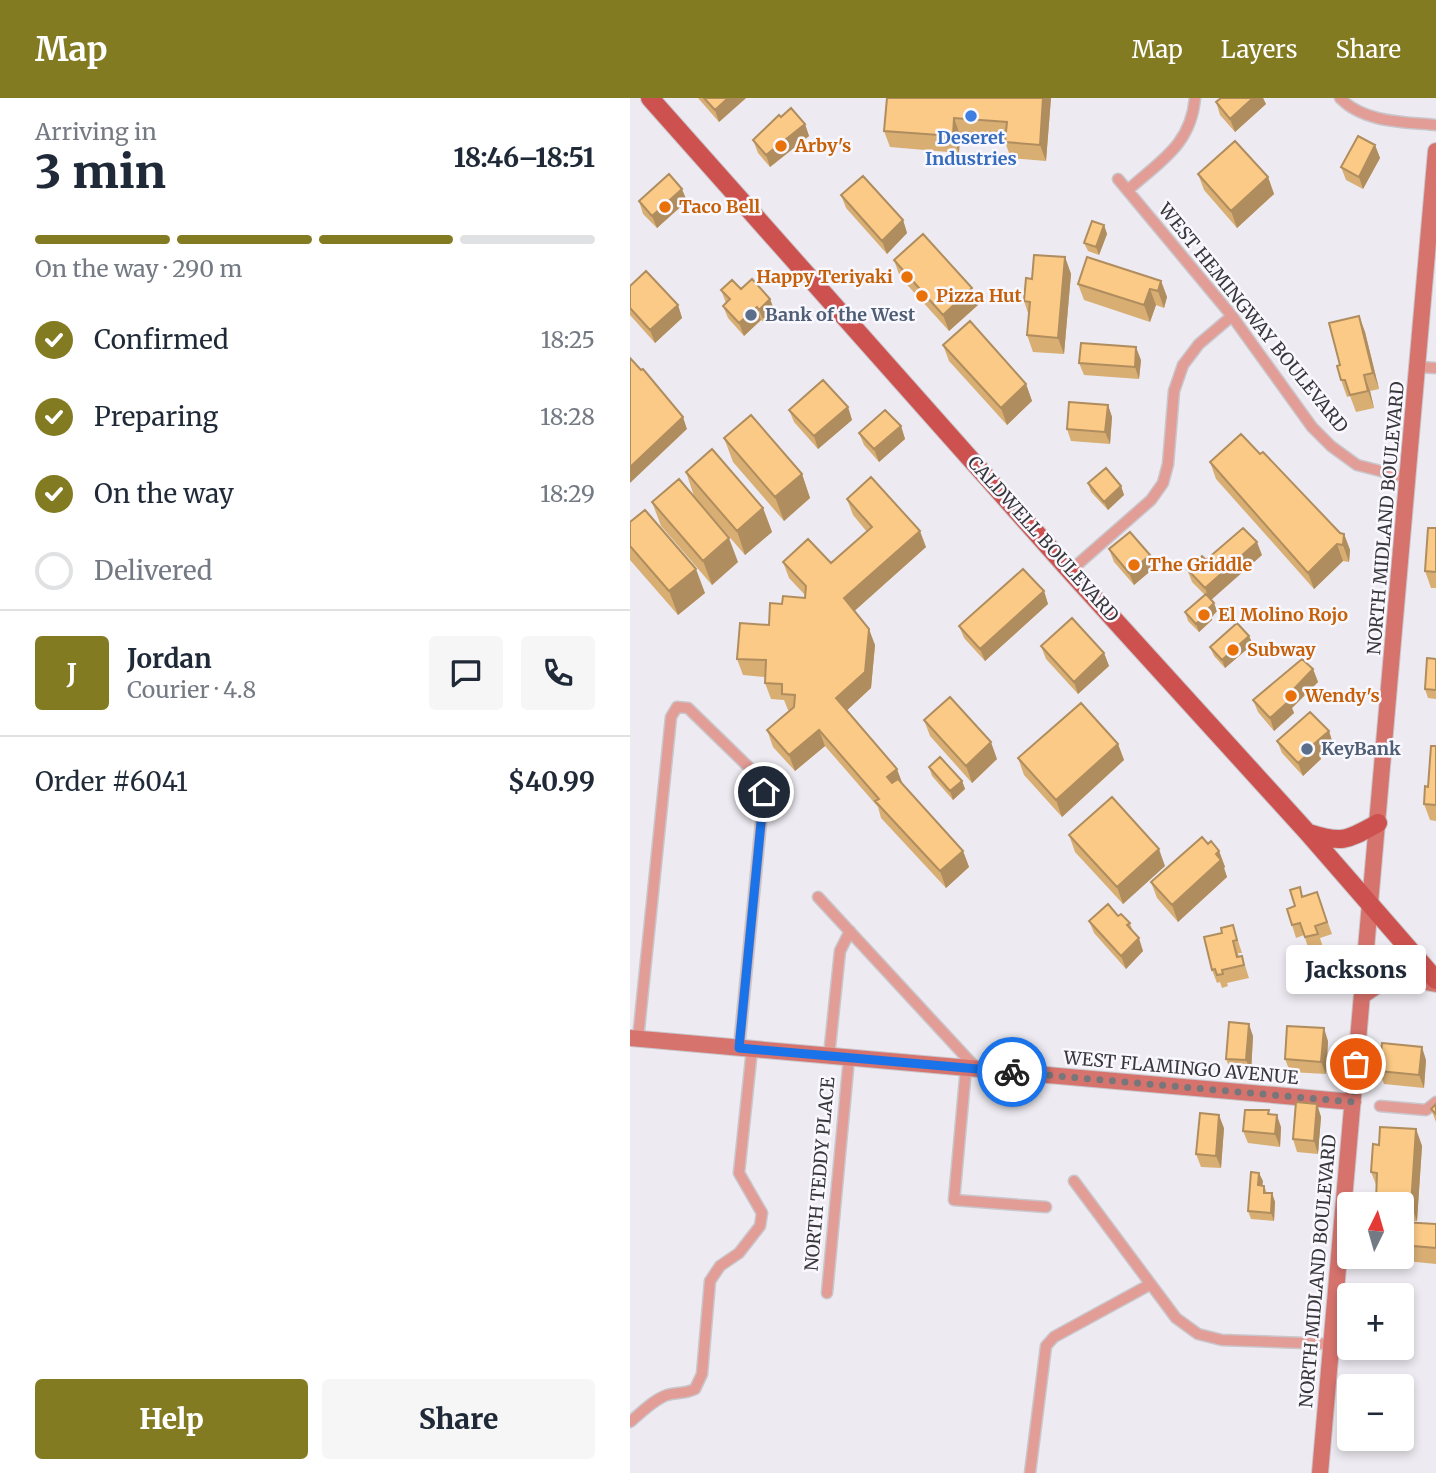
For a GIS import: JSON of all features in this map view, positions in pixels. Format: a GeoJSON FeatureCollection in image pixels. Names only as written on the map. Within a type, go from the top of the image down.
{"type":"FeatureCollection","features":[{"type":"Feature","properties":{"kind":"main road","name":"CALDWELL BOULEVARD"},"geometry":{"type":"LineString","coordinates":[[650,98],[1070,571],[1308,833],[1436,982]]}},
{"type":"Feature","properties":{"kind":"main road"},"geometry":{"type":"LineString","coordinates":[[1308,833],[1335,841],[1354,836],[1378,823]]}},
{"type":"Feature","properties":{"kind":"street"},"geometry":{"type":"LineString","coordinates":[[1128,190],[1186,135],[1193,119],[1195,98]]}},
{"type":"Feature","properties":{"kind":"street"},"geometry":{"type":"LineString","coordinates":[[1340,98],[1371,117],[1436,125]]}},
{"type":"Feature","properties":{"kind":"street","name":"NORTH MIDLAND BOULEVARD"},"geometry":{"type":"LineString","coordinates":[[1320,1473],[1436,151]]}},
{"type":"Feature","properties":{"kind":"street","name":"WEST HEMINGWAY BOULEVARD"},"geometry":{"type":"LineString","coordinates":[[1118,180],[1232,316],[1312,427],[1331,446],[1357,465],[1408,478]]}},
{"type":"Feature","properties":{"kind":"street"},"geometry":{"type":"LineString","coordinates":[[1070,571],[1151,500],[1163,482],[1168,464],[1174,391],[1183,365],[1199,344],[1232,316]]}},
{"type":"Feature","properties":{"kind":"street"},"geometry":{"type":"LineString","coordinates":[[1419,367],[1436,368]]}},
{"type":"Feature","properties":{"kind":"street"},"geometry":{"type":"LineString","coordinates":[[630,1422],[660,1399],[671,1394],[682,1395],[695,1390],[702,1374],[710,1281],[720,1266],[739,1253],[760,1226],[762,1213],[739,1173],[764,792],[762,780],[688,708],[677,707],[671,717],[634,1039]]}},
{"type":"Feature","properties":{"kind":"street"},"geometry":{"type":"LineString","coordinates":[[818,897],[971,1068],[954,1200],[1046,1208]]}},
{"type":"Feature","properties":{"kind":"street"},"geometry":{"type":"LineString","coordinates":[[829,1056],[840,951],[850,931]]}},
{"type":"Feature","properties":{"kind":"street"},"geometry":{"type":"LineString","coordinates":[[1362,996],[1389,979],[1408,978],[1436,982]]}},
{"type":"Feature","properties":{"kind":"street","name":"WEST FLAMINGO AVENUE"},"geometry":{"type":"LineString","coordinates":[[634,1039],[1353,1102]]}},
{"type":"Feature","properties":{"kind":"street","name":"NORTH TEDDY PLACE"},"geometry":{"type":"LineString","coordinates":[[827,1293],[849,1058]]}},
{"type":"Feature","properties":{"kind":"street"},"geometry":{"type":"LineString","coordinates":[[1380,1105],[1426,1110],[1436,1102]]}},
{"type":"Feature","properties":{"kind":"street"},"geometry":{"type":"LineString","coordinates":[[1074,1181],[1176,1318],[1198,1334],[1222,1340],[1331,1344]]}},
{"type":"Feature","properties":{"kind":"street"},"geometry":{"type":"LineString","coordinates":[[1030,1473],[1046,1346],[1054,1336],[1150,1284]]}},
{"type":"Feature","properties":{"kind":"building"},"geometry":{"type":"Polygon","coordinates":[[[704,98],[728,98],[715,110],[704,98]]]}},
{"type":"Feature","properties":{"kind":"building","name":"Deseret Industries"},"geometry":{"type":"Polygon","coordinates":[[[887,98],[1043,98],[1040,145],[1005,142],[1007,122],[954,118],[953,136],[884,131],[887,98]]]}},
{"type":"Feature","properties":{"kind":"building"},"geometry":{"type":"Polygon","coordinates":[[[1221,98],[1253,98],[1230,119],[1216,102],[1221,98]]]}},
{"type":"Feature","properties":{"kind":"building"},"geometry":{"type":"Polygon","coordinates":[[[791,108],[805,124],[766,155],[753,140],[779,115],[781,117],[791,108]]]}},
{"type":"Feature","properties":{"kind":"building"},"geometry":{"type":"Polygon","coordinates":[[[1358,136],[1375,145],[1359,177],[1341,167],[1358,136]]]}},
{"type":"Feature","properties":{"kind":"building"},"geometry":{"type":"Polygon","coordinates":[[[1235,141],[1268,177],[1231,211],[1198,174],[1235,141]]]}},
{"type":"Feature","properties":{"kind":"building"},"geometry":{"type":"Polygon","coordinates":[[[669,174],[682,189],[652,216],[639,201],[669,174]]]}},
{"type":"Feature","properties":{"kind":"building"},"geometry":{"type":"Polygon","coordinates":[[[863,176],[903,220],[882,241],[841,195],[863,176]]]}},
{"type":"Feature","properties":{"kind":"building"},"geometry":{"type":"Polygon","coordinates":[[[1092,221],[1104,225],[1096,247],[1084,243],[1092,221]]]}},
{"type":"Feature","properties":{"kind":"building"},"geometry":{"type":"Polygon","coordinates":[[[923,234],[972,288],[943,315],[894,260],[923,234]]]}},
{"type":"Feature","properties":{"kind":"building"},"geometry":{"type":"Polygon","coordinates":[[[1034,255],[1065,257],[1058,338],[1027,335],[1030,302],[1024,301],[1026,278],[1032,279],[1034,255]]]}},
{"type":"Feature","properties":{"kind":"building"},"geometry":{"type":"Polygon","coordinates":[[[1087,257],[1161,281],[1158,291],[1150,289],[1144,305],[1078,284],[1087,257]]]}},
{"type":"Feature","properties":{"kind":"building"},"geometry":{"type":"Polygon","coordinates":[[[646,271],[678,305],[650,330],[630,308],[630,286],[646,271]]]}},
{"type":"Feature","properties":{"kind":"building"},"geometry":{"type":"Polygon","coordinates":[[[752,279],[770,299],[739,323],[723,306],[730,299],[721,290],[732,280],[741,289],[752,279]]]}},
{"type":"Feature","properties":{"kind":"building"},"geometry":{"type":"Polygon","coordinates":[[[1359,316],[1373,373],[1364,375],[1368,391],[1350,395],[1345,380],[1341,380],[1337,366],[1340,365],[1329,323],[1359,316]]]}},
{"type":"Feature","properties":{"kind":"building"},"geometry":{"type":"Polygon","coordinates":[[[970,321],[1026,384],[1001,408],[943,345],[970,321]]]}},
{"type":"Feature","properties":{"kind":"building"},"geometry":{"type":"Polygon","coordinates":[[[1081,343],[1136,347],[1135,367],[1079,363],[1081,343]]]}},
{"type":"Feature","properties":{"kind":"building"},"geometry":{"type":"Polygon","coordinates":[[[630,358],[643,369],[683,417],[630,467],[630,358]]]}},
{"type":"Feature","properties":{"kind":"building"},"geometry":{"type":"Polygon","coordinates":[[[823,380],[848,407],[814,436],[789,410],[823,380]]]}},
{"type":"Feature","properties":{"kind":"building"},"geometry":{"type":"Polygon","coordinates":[[[1069,402],[1108,405],[1105,432],[1067,429],[1069,402]]]}},
{"type":"Feature","properties":{"kind":"building"},"geometry":{"type":"Polygon","coordinates":[[[885,410],[901,426],[874,449],[859,433],[885,410]]]}},
{"type":"Feature","properties":{"kind":"building"},"geometry":{"type":"Polygon","coordinates":[[[751,415],[802,474],[775,497],[724,438],[751,415]]]}},
{"type":"Feature","properties":{"kind":"building"},"geometry":{"type":"Polygon","coordinates":[[[1241,434],[1260,454],[1263,452],[1340,533],[1344,534],[1343,545],[1337,544],[1308,573],[1210,462],[1241,434]]]}},
{"type":"Feature","properties":{"kind":"building"},"geometry":{"type":"Polygon","coordinates":[[[712,449],[763,508],[737,531],[686,472],[712,449]]]}},
{"type":"Feature","properties":{"kind":"building"},"geometry":{"type":"Polygon","coordinates":[[[1106,468],[1121,486],[1104,502],[1088,483],[1106,468]]]}},
{"type":"Feature","properties":{"kind":"building"},"geometry":{"type":"Polygon","coordinates":[[[871,477],[920,531],[844,598],[869,629],[865,672],[836,698],[897,769],[887,777],[892,783],[898,779],[963,851],[940,871],[875,801],[879,799],[819,730],[789,755],[767,730],[794,707],[795,695],[782,694],[782,684],[765,683],[766,660],[737,659],[740,623],[769,625],[770,603],[782,604],[783,596],[805,598],[806,586],[783,562],[808,539],[831,563],[872,527],[847,499],[871,477]]]}},
{"type":"Feature","properties":{"kind":"building"},"geometry":{"type":"Polygon","coordinates":[[[679,479],[729,538],[703,561],[652,502],[679,479]]]}},
{"type":"Feature","properties":{"kind":"building"},"geometry":{"type":"Polygon","coordinates":[[[645,510],[696,569],[669,591],[630,546],[630,522],[645,510]]]}},
{"type":"Feature","properties":{"kind":"building"},"geometry":{"type":"Polygon","coordinates":[[[1243,528],[1257,542],[1205,588],[1187,569],[1202,556],[1206,560],[1243,528]]]}},
{"type":"Feature","properties":{"kind":"building"},"geometry":{"type":"Polygon","coordinates":[[[1428,528],[1436,528],[1436,572],[1425,571],[1428,528]]]}},
{"type":"Feature","properties":{"kind":"building"},"geometry":{"type":"Polygon","coordinates":[[[1130,532],[1150,555],[1129,573],[1109,549],[1130,532]]]}},
{"type":"Feature","properties":{"kind":"building"},"geometry":{"type":"Polygon","coordinates":[[[1023,569],[1044,591],[980,649],[959,626],[1023,569]]]}},
{"type":"Feature","properties":{"kind":"building"},"geometry":{"type":"Polygon","coordinates":[[[1206,594],[1214,603],[1196,624],[1185,612],[1206,594]]]}},
{"type":"Feature","properties":{"kind":"building"},"geometry":{"type":"Polygon","coordinates":[[[1072,618],[1104,653],[1074,682],[1041,646],[1072,618]]]}},
{"type":"Feature","properties":{"kind":"building"},"geometry":{"type":"Polygon","coordinates":[[[1237,623],[1249,636],[1222,660],[1210,647],[1237,623]]]}},
{"type":"Feature","properties":{"kind":"building"},"geometry":{"type":"Polygon","coordinates":[[[1427,658],[1436,659],[1436,690],[1425,689],[1427,658]]]}},
{"type":"Feature","properties":{"kind":"building"},"geometry":{"type":"Polygon","coordinates":[[[1302,659],[1313,669],[1286,697],[1289,701],[1270,718],[1253,700],[1302,659]]]}},
{"type":"Feature","properties":{"kind":"building"},"geometry":{"type":"Polygon","coordinates":[[[950,697],[991,742],[966,766],[924,720],[950,697]]]}},
{"type":"Feature","properties":{"kind":"building"},"geometry":{"type":"Polygon","coordinates":[[[1081,703],[1118,744],[1056,800],[1018,758],[1081,703]]]}},
{"type":"Feature","properties":{"kind":"building"},"geometry":{"type":"Polygon","coordinates":[[[1310,712],[1329,731],[1298,763],[1277,741],[1310,712]]]}},
{"type":"Feature","properties":{"kind":"building"},"geometry":{"type":"Polygon","coordinates":[[[1431,746],[1436,746],[1436,805],[1424,804],[1431,746]]]}},
{"type":"Feature","properties":{"kind":"building"},"geometry":{"type":"Polygon","coordinates":[[[940,757],[962,781],[950,791],[929,767],[940,757]]]}},
{"type":"Feature","properties":{"kind":"building"},"geometry":{"type":"Polygon","coordinates":[[[1112,797],[1159,849],[1117,887],[1069,835],[1112,797]]]}},
{"type":"Feature","properties":{"kind":"building"},"geometry":{"type":"Polygon","coordinates":[[[1202,837],[1208,844],[1211,841],[1219,851],[1216,854],[1221,860],[1172,905],[1151,882],[1202,837]]]}},
{"type":"Feature","properties":{"kind":"building"},"geometry":{"type":"Polygon","coordinates":[[[1300,887],[1302,897],[1317,892],[1327,922],[1315,926],[1318,934],[1305,937],[1300,923],[1292,925],[1287,909],[1295,906],[1290,890],[1300,887]]]}},
{"type":"Feature","properties":{"kind":"building"},"geometry":{"type":"Polygon","coordinates":[[[1108,904],[1118,916],[1121,914],[1130,923],[1127,925],[1139,938],[1121,956],[1089,921],[1108,904]]]}},
{"type":"Feature","properties":{"kind":"building"},"geometry":{"type":"Polygon","coordinates":[[[1233,925],[1237,940],[1233,941],[1237,957],[1242,956],[1244,965],[1222,970],[1223,974],[1217,975],[1215,969],[1212,970],[1204,937],[1222,933],[1221,928],[1233,925]]]}},
{"type":"Feature","properties":{"kind":"building"},"geometry":{"type":"Polygon","coordinates":[[[1229,1022],[1249,1024],[1246,1060],[1226,1059],[1229,1022]]]}},
{"type":"Feature","properties":{"kind":"building"},"geometry":{"type":"Polygon","coordinates":[[[1287,1026],[1324,1028],[1321,1062],[1285,1059],[1287,1026]]]}},
{"type":"Feature","properties":{"kind":"building"},"geometry":{"type":"Polygon","coordinates":[[[1382,1043],[1422,1047],[1419,1075],[1379,1071],[1382,1043]]]}},
{"type":"Feature","properties":{"kind":"building"},"geometry":{"type":"Polygon","coordinates":[[[1296,1102],[1317,1104],[1314,1141],[1293,1139],[1296,1102]]]}},
{"type":"Feature","properties":{"kind":"building"},"geometry":{"type":"Polygon","coordinates":[[[1245,1110],[1269,1110],[1268,1114],[1277,1115],[1275,1134],[1243,1131],[1245,1110]]]}},
{"type":"Feature","properties":{"kind":"building"},"geometry":{"type":"Polygon","coordinates":[[[1200,1113],[1219,1115],[1216,1156],[1196,1154],[1200,1113]]]}},
{"type":"Feature","properties":{"kind":"building"},"geometry":{"type":"Polygon","coordinates":[[[1380,1127],[1416,1129],[1412,1192],[1376,1192],[1377,1173],[1371,1172],[1373,1144],[1379,1145],[1380,1127]]]}},
{"type":"Feature","properties":{"kind":"building"},"geometry":{"type":"Polygon","coordinates":[[[1251,1172],[1259,1173],[1258,1185],[1264,1186],[1264,1193],[1272,1193],[1271,1213],[1248,1211],[1251,1172]]]}},
{"type":"Feature","properties":{"kind":"building"},"geometry":{"type":"Polygon","coordinates":[[[1414,1223],[1436,1224],[1436,1248],[1414,1246],[1414,1223]]]}},
{"type":"Feature","properties":{"kind":"way so far"},"geometry":{"type":"LineString","coordinates":[[1012,1072],[1353,1102],[1356,1064]]}},
{"type":"Feature","properties":{"kind":"place","name":"Deseret Industries"},"geometry":{"type":"Point","coordinates":[971,116]}},
{"type":"Feature","properties":{"kind":"place","name":"Arby's"},"geometry":{"type":"Point","coordinates":[781,146]}},
{"type":"Feature","properties":{"kind":"place","name":"Taco Bell"},"geometry":{"type":"Point","coordinates":[665,207]}},
{"type":"Feature","properties":{"kind":"place","name":"Happy Teriyaki"},"geometry":{"type":"Point","coordinates":[907,277]}},
{"type":"Feature","properties":{"kind":"place","name":"Pizza Hut"},"geometry":{"type":"Point","coordinates":[922,296]}},
{"type":"Feature","properties":{"kind":"place","name":"Bank of the West"},"geometry":{"type":"Point","coordinates":[751,315]}},
{"type":"Feature","properties":{"kind":"place","name":"The Griddle"},"geometry":{"type":"Point","coordinates":[1134,565]}},
{"type":"Feature","properties":{"kind":"place","name":"El Molino Rojo"},"geometry":{"type":"Point","coordinates":[1204,615]}},
{"type":"Feature","properties":{"kind":"place","name":"Subway"},"geometry":{"type":"Point","coordinates":[1233,650]}},
{"type":"Feature","properties":{"kind":"place","name":"Wendy's"},"geometry":{"type":"Point","coordinates":[1291,696]}},
{"type":"Feature","properties":{"kind":"place","name":"KeyBank"},"geometry":{"type":"Point","coordinates":[1307,749]}},
{"type":"Feature","properties":{"kind":"place","name":"Jacksons"},"geometry":{"type":"Point","coordinates":[1356,1064]}},
{"type":"Feature","properties":{"kind":"route"},"geometry":{"type":"LineString","coordinates":[[764,792],[739,1048],[1012,1072]]}}]}
